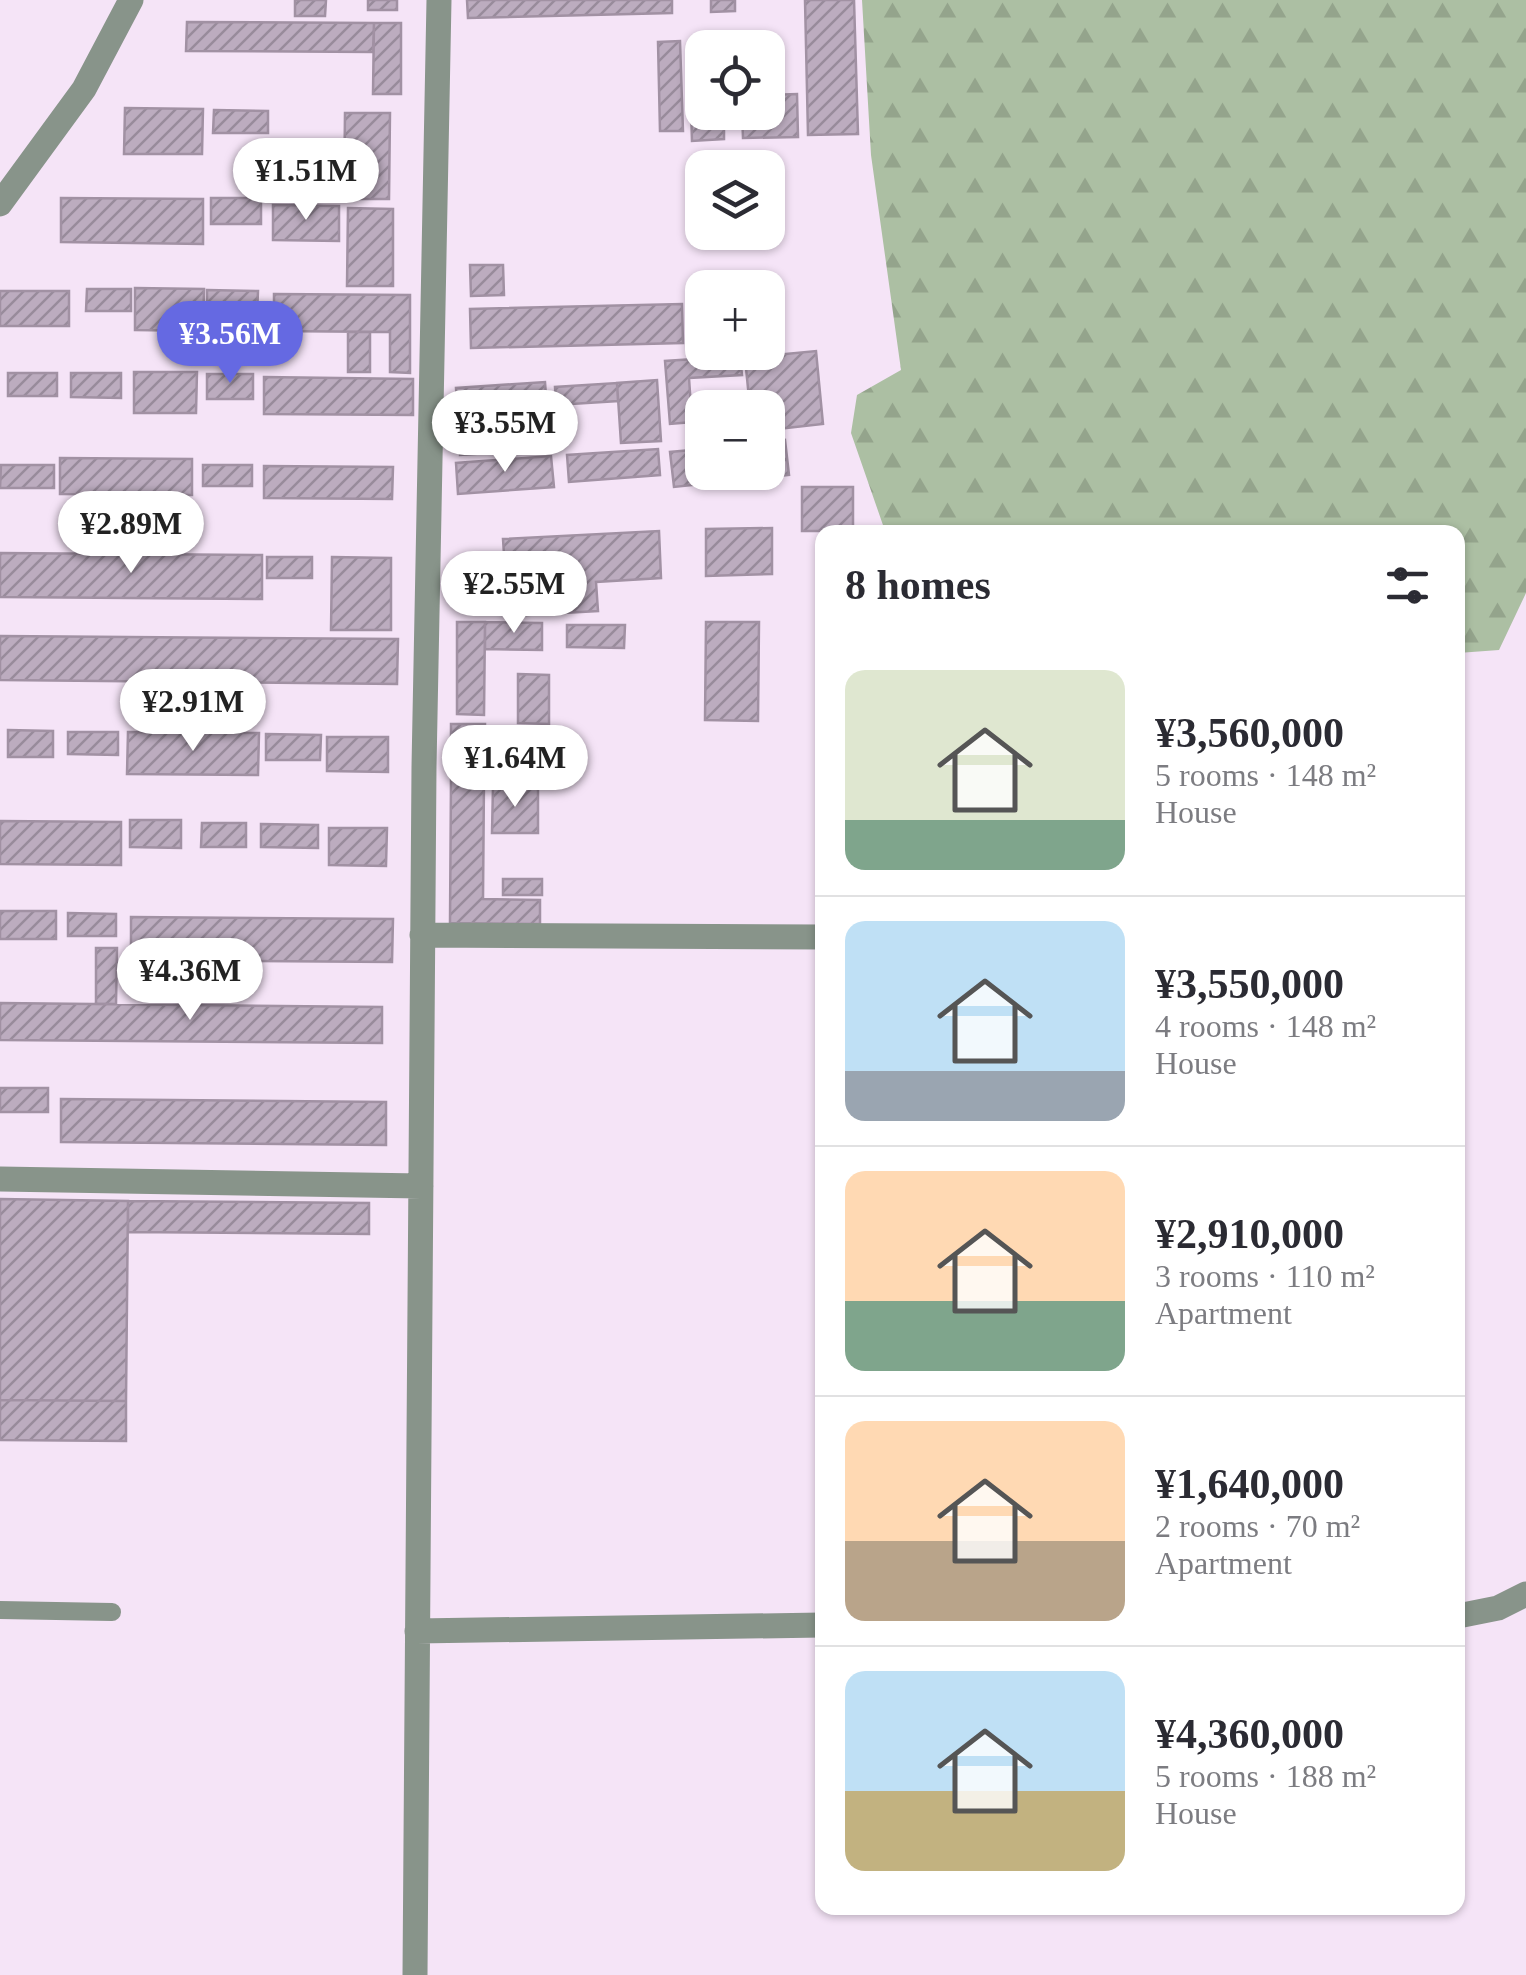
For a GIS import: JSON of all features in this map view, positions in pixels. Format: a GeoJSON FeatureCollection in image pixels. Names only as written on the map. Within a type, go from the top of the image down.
{"type":"FeatureCollection","features":[{"type":"Feature","properties":{"kind":"street"},"geometry":{"type":"LineString","coordinates":[[0,204],[84,89],[131,0]]}},
{"type":"Feature","properties":{"kind":"street"},"geometry":{"type":"LineString","coordinates":[[415,1975],[422,935],[439,0]]}},
{"type":"Feature","properties":{"kind":"street"},"geometry":{"type":"LineString","coordinates":[[422,935],[815,938]]}},
{"type":"Feature","properties":{"kind":"street"},"geometry":{"type":"LineString","coordinates":[[0,1180],[421,1186]]}},
{"type":"Feature","properties":{"kind":"street"},"geometry":{"type":"LineString","coordinates":[[1465,1615],[1498,1608],[1526,1594]]}},
{"type":"Feature","properties":{"kind":"street"},"geometry":{"type":"LineString","coordinates":[[418,1630],[815,1625]]}},
{"type":"Feature","properties":{"kind":"lane"},"geometry":{"type":"LineString","coordinates":[[0,1610],[112,1612]]}},
{"type":"Feature","properties":{"kind":"green space"},"geometry":{"type":"Polygon","coordinates":[[[862,0],[1526,0],[1526,593],[1499,650],[1465,652],[1465,525],[883,525],[851,433],[857,395],[901,370],[871,155],[862,0]]]}},
{"type":"Feature","properties":{"kind":"building"},"geometry":{"type":"Polygon","coordinates":[[[295,0],[326,0],[325,16],[295,16],[295,0]]]}},
{"type":"Feature","properties":{"kind":"building"},"geometry":{"type":"Polygon","coordinates":[[[368,0],[397,0],[397,10],[368,10],[368,0]]]}},
{"type":"Feature","properties":{"kind":"building"},"geometry":{"type":"Polygon","coordinates":[[[467,0],[672,0],[672,13],[468,18],[467,0]]]}},
{"type":"Feature","properties":{"kind":"building"},"geometry":{"type":"Polygon","coordinates":[[[711,0],[735,0],[735,11],[711,12],[711,0]]]}},
{"type":"Feature","properties":{"kind":"building"},"geometry":{"type":"Polygon","coordinates":[[[805,0],[854,0],[858,134],[808,135],[805,0]]]}},
{"type":"Feature","properties":{"kind":"building"},"geometry":{"type":"Polygon","coordinates":[[[187,22],[374,23],[373,52],[186,51],[187,22]]]}},
{"type":"Feature","properties":{"kind":"building"},"geometry":{"type":"Polygon","coordinates":[[[374,23],[401,23],[401,94],[373,94],[374,23]]]}},
{"type":"Feature","properties":{"kind":"building"},"geometry":{"type":"Polygon","coordinates":[[[680,41],[683,131],[660,131],[658,42],[680,41]]]}},
{"type":"Feature","properties":{"kind":"building"},"geometry":{"type":"Polygon","coordinates":[[[785,94],[797,94],[798,137],[743,138],[743,130],[785,130],[785,94]]]}},
{"type":"Feature","properties":{"kind":"building"},"geometry":{"type":"Polygon","coordinates":[[[125,108],[203,109],[202,154],[124,154],[125,108]]]}},
{"type":"Feature","properties":{"kind":"building"},"geometry":{"type":"Polygon","coordinates":[[[214,110],[268,111],[268,133],[213,133],[214,110]]]}},
{"type":"Feature","properties":{"kind":"building"},"geometry":{"type":"Polygon","coordinates":[[[345,113],[390,113],[389,199],[344,199],[345,113]]]}},
{"type":"Feature","properties":{"kind":"building"},"geometry":{"type":"Polygon","coordinates":[[[692,130],[724,130],[724,139],[692,141],[692,130]]]}},
{"type":"Feature","properties":{"kind":"building"},"geometry":{"type":"Polygon","coordinates":[[[61,198],[203,199],[203,244],[61,242],[61,198]]]}},
{"type":"Feature","properties":{"kind":"building"},"geometry":{"type":"Polygon","coordinates":[[[211,198],[261,198],[261,224],[211,224],[211,198]]]}},
{"type":"Feature","properties":{"kind":"building"},"geometry":{"type":"Polygon","coordinates":[[[273,205],[339,206],[339,241],[273,240],[273,205]]]}},
{"type":"Feature","properties":{"kind":"building"},"geometry":{"type":"Polygon","coordinates":[[[348,208],[393,209],[393,286],[347,286],[348,208]]]}},
{"type":"Feature","properties":{"kind":"building"},"geometry":{"type":"Polygon","coordinates":[[[470,265],[503,265],[504,295],[471,296],[470,265]]]}},
{"type":"Feature","properties":{"kind":"building"},"geometry":{"type":"Polygon","coordinates":[[[135,288],[204,289],[203,331],[135,330],[135,288]]]}},
{"type":"Feature","properties":{"kind":"building"},"geometry":{"type":"Polygon","coordinates":[[[87,289],[131,289],[131,311],[86,311],[87,289]]]}},
{"type":"Feature","properties":{"kind":"building"},"geometry":{"type":"Polygon","coordinates":[[[207,290],[258,291],[257,315],[207,315],[207,290]]]}},
{"type":"Feature","properties":{"kind":"building"},"geometry":{"type":"Polygon","coordinates":[[[0,291],[69,291],[69,326],[0,326],[0,291]]]}},
{"type":"Feature","properties":{"kind":"building"},"geometry":{"type":"Polygon","coordinates":[[[274,294],[410,295],[410,373],[390,372],[390,332],[274,331],[274,294]]]}},
{"type":"Feature","properties":{"kind":"building"},"geometry":{"type":"Polygon","coordinates":[[[682,304],[683,343],[471,348],[470,309],[682,304]]]}},
{"type":"Feature","properties":{"kind":"building"},"geometry":{"type":"Polygon","coordinates":[[[348,332],[370,332],[370,372],[348,372],[348,332]]]}},
{"type":"Feature","properties":{"kind":"building"},"geometry":{"type":"Polygon","coordinates":[[[816,351],[823,424],[785,428],[785,390],[748,390],[746,370],[785,370],[785,354],[816,351]]]}},
{"type":"Feature","properties":{"kind":"building"},"geometry":{"type":"Polygon","coordinates":[[[685,360],[685,370],[741,370],[742,375],[689,378],[685,423],[670,424],[665,361],[685,360]]]}},
{"type":"Feature","properties":{"kind":"building"},"geometry":{"type":"Polygon","coordinates":[[[134,372],[197,372],[196,413],[134,413],[134,372]]]}},
{"type":"Feature","properties":{"kind":"building"},"geometry":{"type":"Polygon","coordinates":[[[8,373],[57,373],[57,396],[8,396],[8,373]]]}},
{"type":"Feature","properties":{"kind":"building"},"geometry":{"type":"Polygon","coordinates":[[[71,373],[121,373],[121,398],[71,397],[71,373]]]}},
{"type":"Feature","properties":{"kind":"building"},"geometry":{"type":"Polygon","coordinates":[[[207,374],[253,374],[253,399],[207,399],[207,374]]]}},
{"type":"Feature","properties":{"kind":"building"},"geometry":{"type":"Polygon","coordinates":[[[264,377],[413,379],[413,415],[264,414],[264,377]]]}},
{"type":"Feature","properties":{"kind":"building"},"geometry":{"type":"Polygon","coordinates":[[[657,380],[661,441],[621,443],[617,383],[657,380]]]}},
{"type":"Feature","properties":{"kind":"building"},"geometry":{"type":"Polygon","coordinates":[[[545,382],[548,424],[515,426],[516,451],[460,455],[456,388],[545,382]]]}},
{"type":"Feature","properties":{"kind":"building"},"geometry":{"type":"Polygon","coordinates":[[[617,383],[618,401],[556,405],[555,387],[617,383]]]}},
{"type":"Feature","properties":{"kind":"building"},"geometry":{"type":"Polygon","coordinates":[[[785,440],[789,475],[785,475],[785,440]]]}},
{"type":"Feature","properties":{"kind":"building"},"geometry":{"type":"Polygon","coordinates":[[[658,449],[660,475],[569,482],[567,455],[658,449]]]}},
{"type":"Feature","properties":{"kind":"building"},"geometry":{"type":"Polygon","coordinates":[[[685,451],[685,486],[674,487],[670,452],[685,451]]]}},
{"type":"Feature","properties":{"kind":"building"},"geometry":{"type":"Polygon","coordinates":[[[551,456],[554,487],[458,494],[456,463],[551,456]]]}},
{"type":"Feature","properties":{"kind":"building"},"geometry":{"type":"Polygon","coordinates":[[[60,458],[192,459],[192,495],[60,494],[60,458]]]}},
{"type":"Feature","properties":{"kind":"building"},"geometry":{"type":"Polygon","coordinates":[[[1,465],[54,465],[54,488],[0,488],[1,465]]]}},
{"type":"Feature","properties":{"kind":"building"},"geometry":{"type":"Polygon","coordinates":[[[203,465],[252,465],[252,486],[203,486],[203,465]]]}},
{"type":"Feature","properties":{"kind":"building"},"geometry":{"type":"Polygon","coordinates":[[[264,466],[393,467],[392,499],[264,498],[264,466]]]}},
{"type":"Feature","properties":{"kind":"building"},"geometry":{"type":"Polygon","coordinates":[[[802,487],[853,487],[853,525],[815,525],[815,531],[802,531],[802,487]]]}},
{"type":"Feature","properties":{"kind":"building"},"geometry":{"type":"Polygon","coordinates":[[[772,528],[772,574],[706,576],[706,529],[772,528]]]}},
{"type":"Feature","properties":{"kind":"building"},"geometry":{"type":"Polygon","coordinates":[[[659,531],[661,578],[596,582],[598,611],[508,616],[503,539],[659,531]]]}},
{"type":"Feature","properties":{"kind":"building"},"geometry":{"type":"Polygon","coordinates":[[[0,553],[262,555],[262,599],[0,597],[0,553]]]}},
{"type":"Feature","properties":{"kind":"building"},"geometry":{"type":"Polygon","coordinates":[[[267,557],[312,557],[312,578],[267,578],[267,557]]]}},
{"type":"Feature","properties":{"kind":"building"},"geometry":{"type":"Polygon","coordinates":[[[332,557],[391,558],[391,630],[331,630],[332,557]]]}},
{"type":"Feature","properties":{"kind":"building"},"geometry":{"type":"Polygon","coordinates":[[[458,593],[501,593],[500,610],[458,609],[458,593]]]}},
{"type":"Feature","properties":{"kind":"building"},"geometry":{"type":"Polygon","coordinates":[[[457,622],[485,622],[484,715],[457,714],[457,622]]]}},
{"type":"Feature","properties":{"kind":"building"},"geometry":{"type":"Polygon","coordinates":[[[485,622],[542,623],[542,650],[485,649],[485,622]]]}},
{"type":"Feature","properties":{"kind":"building"},"geometry":{"type":"Polygon","coordinates":[[[706,622],[759,622],[758,721],[705,720],[706,622]]]}},
{"type":"Feature","properties":{"kind":"building"},"geometry":{"type":"Polygon","coordinates":[[[567,625],[625,625],[624,648],[567,647],[567,625]]]}},
{"type":"Feature","properties":{"kind":"building"},"geometry":{"type":"Polygon","coordinates":[[[0,636],[398,639],[397,684],[0,680],[0,636]]]}},
{"type":"Feature","properties":{"kind":"building"},"geometry":{"type":"Polygon","coordinates":[[[518,674],[549,675],[549,724],[518,723],[518,674]]]}},
{"type":"Feature","properties":{"kind":"building"},"geometry":{"type":"Polygon","coordinates":[[[451,724],[485,724],[484,779],[451,779],[451,724]]]}},
{"type":"Feature","properties":{"kind":"building"},"geometry":{"type":"Polygon","coordinates":[[[8,730],[53,731],[53,757],[8,757],[8,730]]]}},
{"type":"Feature","properties":{"kind":"building"},"geometry":{"type":"Polygon","coordinates":[[[491,730],[550,730],[550,758],[491,757],[491,730]]]}},
{"type":"Feature","properties":{"kind":"building"},"geometry":{"type":"Polygon","coordinates":[[[68,732],[118,732],[118,755],[68,754],[68,732]]]}},
{"type":"Feature","properties":{"kind":"building"},"geometry":{"type":"Polygon","coordinates":[[[128,732],[259,733],[258,775],[127,774],[128,732]]]}},
{"type":"Feature","properties":{"kind":"building"},"geometry":{"type":"Polygon","coordinates":[[[266,734],[321,735],[320,760],[266,760],[266,734]]]}},
{"type":"Feature","properties":{"kind":"building"},"geometry":{"type":"Polygon","coordinates":[[[327,737],[388,737],[388,772],[327,771],[327,737]]]}},
{"type":"Feature","properties":{"kind":"building"},"geometry":{"type":"Polygon","coordinates":[[[451,779],[484,779],[483,899],[540,900],[540,924],[450,923],[451,779]]]}},
{"type":"Feature","properties":{"kind":"building"},"geometry":{"type":"Polygon","coordinates":[[[493,786],[538,786],[538,833],[492,833],[493,786]]]}},
{"type":"Feature","properties":{"kind":"building"},"geometry":{"type":"Polygon","coordinates":[[[130,820],[181,820],[181,848],[130,847],[130,820]]]}},
{"type":"Feature","properties":{"kind":"building"},"geometry":{"type":"Polygon","coordinates":[[[0,821],[121,822],[121,865],[0,864],[0,821]]]}},
{"type":"Feature","properties":{"kind":"building"},"geometry":{"type":"Polygon","coordinates":[[[202,823],[246,823],[246,847],[201,847],[202,823]]]}},
{"type":"Feature","properties":{"kind":"building"},"geometry":{"type":"Polygon","coordinates":[[[261,824],[318,825],[318,848],[261,847],[261,824]]]}},
{"type":"Feature","properties":{"kind":"building"},"geometry":{"type":"Polygon","coordinates":[[[329,828],[387,828],[386,866],[329,865],[329,828]]]}},
{"type":"Feature","properties":{"kind":"building"},"geometry":{"type":"Polygon","coordinates":[[[503,879],[542,879],[542,895],[503,895],[503,879]]]}},
{"type":"Feature","properties":{"kind":"building"},"geometry":{"type":"Polygon","coordinates":[[[0,911],[56,911],[56,939],[0,939],[0,911]]]}},
{"type":"Feature","properties":{"kind":"building"},"geometry":{"type":"Polygon","coordinates":[[[68,913],[116,914],[116,936],[68,936],[68,913]]]}},
{"type":"Feature","properties":{"kind":"building"},"geometry":{"type":"Polygon","coordinates":[[[131,917],[393,919],[392,962],[131,960],[131,917]]]}},
{"type":"Feature","properties":{"kind":"building"},"geometry":{"type":"Polygon","coordinates":[[[96,948],[117,948],[116,1004],[96,1004],[96,948]]]}},
{"type":"Feature","properties":{"kind":"building"},"geometry":{"type":"Polygon","coordinates":[[[0,1003],[382,1007],[382,1043],[0,1040],[0,1003]]]}},
{"type":"Feature","properties":{"kind":"building"},"geometry":{"type":"Polygon","coordinates":[[[0,1088],[48,1088],[48,1112],[0,1112],[0,1088]]]}},
{"type":"Feature","properties":{"kind":"building"},"geometry":{"type":"Polygon","coordinates":[[[61,1099],[386,1102],[386,1145],[61,1142],[61,1099]]]}},
{"type":"Feature","properties":{"kind":"building"},"geometry":{"type":"Polygon","coordinates":[[[0,1199],[128,1201],[126,1401],[0,1400],[0,1199]]]}},
{"type":"Feature","properties":{"kind":"building"},"geometry":{"type":"Polygon","coordinates":[[[128,1201],[369,1203],[369,1234],[128,1232],[128,1201]]]}},
{"type":"Feature","properties":{"kind":"building"},"geometry":{"type":"Polygon","coordinates":[[[0,1400],[126,1401],[126,1441],[0,1440],[0,1400]]]}}]}
